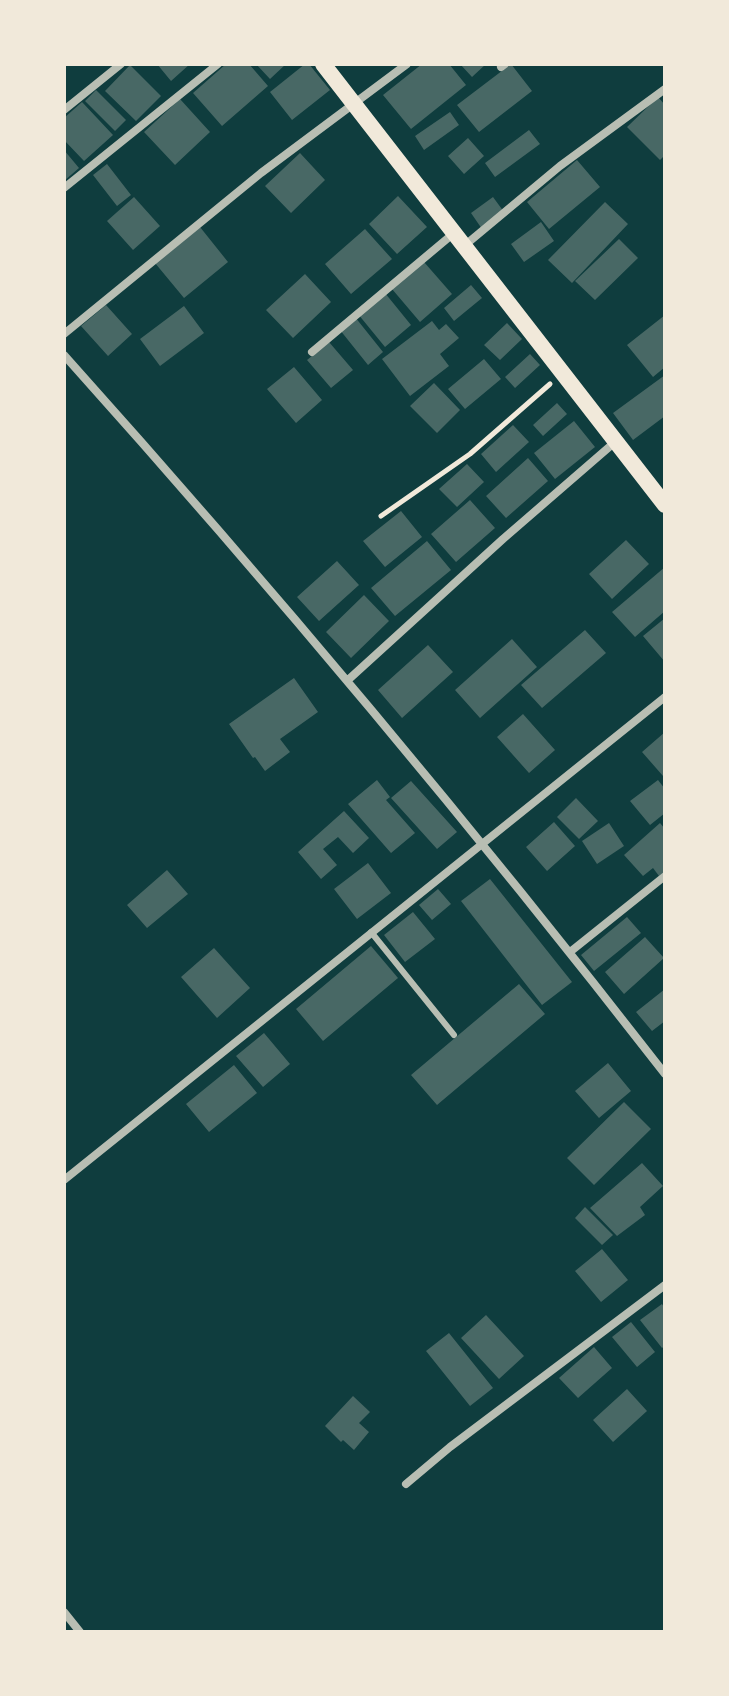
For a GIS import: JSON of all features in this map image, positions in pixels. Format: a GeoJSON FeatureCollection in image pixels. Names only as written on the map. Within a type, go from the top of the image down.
{"type":"FeatureCollection","features":[{"type":"Feature","properties":{"kind":"main road"},"geometry":{"type":"LineString","coordinates":[[323,64],[665,505]]}},
{"type":"Feature","properties":{"kind":"street"},"geometry":{"type":"LineString","coordinates":[[64,110],[121,64]]}},
{"type":"Feature","properties":{"kind":"street"},"geometry":{"type":"LineString","coordinates":[[64,188],[218,64]]}},
{"type":"Feature","properties":{"kind":"street"},"geometry":{"type":"LineString","coordinates":[[64,334],[261,173],[407,64]]}},
{"type":"Feature","properties":{"kind":"street"},"geometry":{"type":"LineString","coordinates":[[312,352],[665,89]]}},
{"type":"Feature","properties":{"kind":"street"},"geometry":{"type":"LineString","coordinates":[[64,355],[348,680],[570,952],[665,1074]]}},
{"type":"Feature","properties":{"kind":"street"},"geometry":{"type":"LineString","coordinates":[[348,680],[503,539],[616,442]]}},
{"type":"Feature","properties":{"kind":"street"},"geometry":{"type":"LineString","coordinates":[[64,1180],[665,697]]}},
{"type":"Feature","properties":{"kind":"street"},"geometry":{"type":"LineString","coordinates":[[570,952],[665,876]]}},
{"type":"Feature","properties":{"kind":"street"},"geometry":{"type":"LineString","coordinates":[[406,1484],[450,1447],[665,1285]]}},
{"type":"Feature","properties":{"kind":"street"},"geometry":{"type":"LineString","coordinates":[[64,1612],[80,1632]]}},
{"type":"Feature","properties":{"kind":"lane"},"geometry":{"type":"LineString","coordinates":[[371,932],[454,1035]]}},
{"type":"Feature","properties":{"kind":"path"},"geometry":{"type":"LineString","coordinates":[[381,516],[470,454],[563,373]]}},
{"type":"Feature","properties":{"kind":"building"},"geometry":{"type":"Polygon","coordinates":[[[157,64],[190,64],[171,81],[157,64]]]}},
{"type":"Feature","properties":{"kind":"building"},"geometry":{"type":"Polygon","coordinates":[[[226,64],[249,64],[268,86],[222,126],[193,93],[226,64]]]}},
{"type":"Feature","properties":{"kind":"building"},"geometry":{"type":"Polygon","coordinates":[[[256,64],[286,64],[270,79],[256,64]]]}},
{"type":"Feature","properties":{"kind":"building"},"geometry":{"type":"Polygon","coordinates":[[[309,64],[330,90],[292,120],[270,92],[309,64]]]}},
{"type":"Feature","properties":{"kind":"building"},"geometry":{"type":"Polygon","coordinates":[[[422,64],[449,64],[466,85],[411,129],[383,95],[422,64]]]}},
{"type":"Feature","properties":{"kind":"building"},"geometry":{"type":"Polygon","coordinates":[[[460,64],[486,64],[472,77],[460,64]]]}},
{"type":"Feature","properties":{"kind":"building"},"geometry":{"type":"Polygon","coordinates":[[[511,64],[532,91],[479,132],[457,105],[511,64]]]}},
{"type":"Feature","properties":{"kind":"building"},"geometry":{"type":"Polygon","coordinates":[[[130,65],[161,96],[136,121],[105,91],[130,65]]]}},
{"type":"Feature","properties":{"kind":"building"},"geometry":{"type":"Polygon","coordinates":[[[96,90],[126,120],[115,131],[85,101],[96,90]]]}},
{"type":"Feature","properties":{"kind":"building"},"geometry":{"type":"Polygon","coordinates":[[[658,97],[665,105],[665,155],[660,160],[627,127],[658,97]]]}},
{"type":"Feature","properties":{"kind":"building"},"geometry":{"type":"Polygon","coordinates":[[[180,99],[210,132],[175,165],[144,132],[180,99]]]}},
{"type":"Feature","properties":{"kind":"building"},"geometry":{"type":"Polygon","coordinates":[[[82,102],[113,135],[84,161],[64,140],[64,118],[82,102]]]}},
{"type":"Feature","properties":{"kind":"building"},"geometry":{"type":"Polygon","coordinates":[[[450,112],[459,125],[424,150],[415,136],[450,112]]]}},
{"type":"Feature","properties":{"kind":"building"},"geometry":{"type":"Polygon","coordinates":[[[529,130],[540,144],[495,177],[485,163],[529,130]]]}},
{"type":"Feature","properties":{"kind":"building"},"geometry":{"type":"Polygon","coordinates":[[[468,138],[484,156],[464,174],[448,156],[468,138]]]}},
{"type":"Feature","properties":{"kind":"building"},"geometry":{"type":"Polygon","coordinates":[[[64,150],[79,168],[64,181],[64,150]]]}},
{"type":"Feature","properties":{"kind":"building"},"geometry":{"type":"Polygon","coordinates":[[[300,153],[325,180],[291,213],[265,186],[300,153]]]}},
{"type":"Feature","properties":{"kind":"building"},"geometry":{"type":"Polygon","coordinates":[[[577,160],[600,187],[549,229],[527,202],[577,160]]]}},
{"type":"Feature","properties":{"kind":"building"},"geometry":{"type":"Polygon","coordinates":[[[107,164],[131,195],[117,206],[93,175],[107,164]]]}},
{"type":"Feature","properties":{"kind":"building"},"geometry":{"type":"Polygon","coordinates":[[[398,196],[427,227],[397,254],[369,224],[398,196]]]}},
{"type":"Feature","properties":{"kind":"building"},"geometry":{"type":"Polygon","coordinates":[[[134,197],[160,226],[133,250],[107,221],[134,197]]]}},
{"type":"Feature","properties":{"kind":"building"},"geometry":{"type":"Polygon","coordinates":[[[493,197],[504,212],[482,229],[471,213],[493,197]]]}},
{"type":"Feature","properties":{"kind":"building"},"geometry":{"type":"Polygon","coordinates":[[[605,202],[628,224],[572,283],[548,260],[605,202]]]}},
{"type":"Feature","properties":{"kind":"building"},"geometry":{"type":"Polygon","coordinates":[[[541,222],[554,241],[524,262],[511,244],[541,222]]]}},
{"type":"Feature","properties":{"kind":"building"},"geometry":{"type":"Polygon","coordinates":[[[200,227],[228,262],[184,298],[155,263],[200,227]]]}},
{"type":"Feature","properties":{"kind":"building"},"geometry":{"type":"Polygon","coordinates":[[[365,229],[392,259],[351,294],[325,264],[365,229]]]}},
{"type":"Feature","properties":{"kind":"building"},"geometry":{"type":"Polygon","coordinates":[[[619,239],[638,258],[595,300],[575,281],[619,239]]]}},
{"type":"Feature","properties":{"kind":"building"},"geometry":{"type":"Polygon","coordinates":[[[424,262],[452,294],[420,322],[392,289],[424,262]]]}},
{"type":"Feature","properties":{"kind":"building"},"geometry":{"type":"Polygon","coordinates":[[[305,274],[331,302],[293,338],[266,310],[305,274]]]}},
{"type":"Feature","properties":{"kind":"building"},"geometry":{"type":"Polygon","coordinates":[[[471,285],[482,298],[454,321],[444,308],[471,285]]]}},
{"type":"Feature","properties":{"kind":"building"},"geometry":{"type":"Polygon","coordinates":[[[385,293],[411,325],[385,347],[358,314],[385,293]]]}},
{"type":"Feature","properties":{"kind":"building"},"geometry":{"type":"Polygon","coordinates":[[[106,305],[132,334],[108,356],[81,326],[106,305]]]}},
{"type":"Feature","properties":{"kind":"building"},"geometry":{"type":"Polygon","coordinates":[[[184,306],[204,333],[160,366],[140,339],[184,306]]]}},
{"type":"Feature","properties":{"kind":"building"},"geometry":{"type":"Polygon","coordinates":[[[665,315],[665,367],[653,377],[627,345],[665,315]]]}},
{"type":"Feature","properties":{"kind":"building"},"geometry":{"type":"Polygon","coordinates":[[[355,317],[383,352],[368,365],[340,330],[355,317]]]}},
{"type":"Feature","properties":{"kind":"building"},"geometry":{"type":"Polygon","coordinates":[[[432,321],[439,330],[446,324],[459,338],[440,354],[449,366],[410,396],[382,359],[432,321]]]}},
{"type":"Feature","properties":{"kind":"building"},"geometry":{"type":"Polygon","coordinates":[[[507,323],[522,339],[500,360],[484,345],[507,323]]]}},
{"type":"Feature","properties":{"kind":"building"},"geometry":{"type":"Polygon","coordinates":[[[329,342],[353,370],[331,388],[307,360],[329,342]]]}},
{"type":"Feature","properties":{"kind":"building"},"geometry":{"type":"Polygon","coordinates":[[[530,354],[540,365],[515,388],[505,377],[530,354]]]}},
{"type":"Feature","properties":{"kind":"building"},"geometry":{"type":"Polygon","coordinates":[[[484,359],[501,379],[465,409],[448,389],[484,359]]]}},
{"type":"Feature","properties":{"kind":"building"},"geometry":{"type":"Polygon","coordinates":[[[294,367],[322,400],[296,423],[267,389],[294,367]]]}},
{"type":"Feature","properties":{"kind":"building"},"geometry":{"type":"Polygon","coordinates":[[[665,375],[665,416],[633,440],[613,413],[665,375]]]}},
{"type":"Feature","properties":{"kind":"building"},"geometry":{"type":"Polygon","coordinates":[[[434,383],[460,410],[437,433],[410,406],[434,383]]]}},
{"type":"Feature","properties":{"kind":"building"},"geometry":{"type":"Polygon","coordinates":[[[557,403],[567,414],[543,436],[533,425],[557,403]]]}},
{"type":"Feature","properties":{"kind":"building"},"geometry":{"type":"Polygon","coordinates":[[[574,421],[595,447],[555,479],[534,453],[574,421]]]}},
{"type":"Feature","properties":{"kind":"building"},"geometry":{"type":"Polygon","coordinates":[[[513,425],[529,442],[496,472],[481,454],[513,425]]]}},
{"type":"Feature","properties":{"kind":"building"},"geometry":{"type":"Polygon","coordinates":[[[528,458],[548,481],[506,518],[486,496],[528,458]]]}},
{"type":"Feature","properties":{"kind":"building"},"geometry":{"type":"Polygon","coordinates":[[[467,464],[484,482],[457,507],[439,489],[467,464]]]}},
{"type":"Feature","properties":{"kind":"building"},"geometry":{"type":"Polygon","coordinates":[[[470,500],[495,528],[456,562],[431,534],[470,500]]]}},
{"type":"Feature","properties":{"kind":"building"},"geometry":{"type":"Polygon","coordinates":[[[401,511],[422,537],[385,567],[363,541],[401,511]]]}},
{"type":"Feature","properties":{"kind":"building"},"geometry":{"type":"Polygon","coordinates":[[[626,540],[649,564],[612,599],[589,574],[626,540]]]}},
{"type":"Feature","properties":{"kind":"building"},"geometry":{"type":"Polygon","coordinates":[[[427,541],[451,570],[395,616],[371,588],[427,541]]]}},
{"type":"Feature","properties":{"kind":"building"},"geometry":{"type":"Polygon","coordinates":[[[337,561],[359,585],[319,621],[297,597],[337,561]]]}},
{"type":"Feature","properties":{"kind":"building"},"geometry":{"type":"Polygon","coordinates":[[[665,567],[665,611],[635,637],[612,612],[665,567]]]}},
{"type":"Feature","properties":{"kind":"building"},"geometry":{"type":"Polygon","coordinates":[[[364,595],[389,621],[351,658],[326,632],[364,595]]]}},
{"type":"Feature","properties":{"kind":"building"},"geometry":{"type":"Polygon","coordinates":[[[665,618],[665,662],[643,636],[665,618]]]}},
{"type":"Feature","properties":{"kind":"building"},"geometry":{"type":"Polygon","coordinates":[[[585,630],[606,653],[542,708],[521,685],[585,630]]]}},
{"type":"Feature","properties":{"kind":"building"},"geometry":{"type":"Polygon","coordinates":[[[512,639],[537,667],[480,718],[455,690],[512,639]]]}},
{"type":"Feature","properties":{"kind":"building"},"geometry":{"type":"Polygon","coordinates":[[[428,645],[453,672],[402,718],[378,690],[428,645]]]}},
{"type":"Feature","properties":{"kind":"building"},"geometry":{"type":"Polygon","coordinates":[[[294,678],[318,712],[280,739],[290,752],[265,771],[229,724],[294,678]]]}},
{"type":"Feature","properties":{"kind":"building"},"geometry":{"type":"Polygon","coordinates":[[[523,714],[555,750],[529,773],[497,737],[523,714]]]}},
{"type":"Feature","properties":{"kind":"building"},"geometry":{"type":"Polygon","coordinates":[[[665,732],[665,774],[663,776],[642,752],[665,732]]]}},
{"type":"Feature","properties":{"kind":"building"},"geometry":{"type":"Polygon","coordinates":[[[377,780],[390,797],[386,800],[415,833],[391,853],[348,804],[377,780]]]}},
{"type":"Feature","properties":{"kind":"building"},"geometry":{"type":"Polygon","coordinates":[[[658,780],[665,789],[665,813],[650,825],[630,801],[658,780]]]}},
{"type":"Feature","properties":{"kind":"building"},"geometry":{"type":"Polygon","coordinates":[[[411,781],[457,832],[437,849],[391,798],[411,781]]]}},
{"type":"Feature","properties":{"kind":"building"},"geometry":{"type":"Polygon","coordinates":[[[576,798],[598,821],[579,839],[557,817],[576,798]]]}},
{"type":"Feature","properties":{"kind":"building"},"geometry":{"type":"Polygon","coordinates":[[[344,811],[369,838],[353,853],[338,837],[323,849],[337,865],[321,879],[298,852],[344,811]]]}},
{"type":"Feature","properties":{"kind":"building"},"geometry":{"type":"Polygon","coordinates":[[[554,822],[575,846],[547,871],[526,847],[554,822]]]}},
{"type":"Feature","properties":{"kind":"building"},"geometry":{"type":"Polygon","coordinates":[[[609,823],[624,846],[597,864],[582,841],[609,823]]]}},
{"type":"Feature","properties":{"kind":"building"},"geometry":{"type":"Polygon","coordinates":[[[660,823],[665,829],[665,871],[659,876],[653,868],[643,876],[624,855],[660,823]]]}},
{"type":"Feature","properties":{"kind":"building"},"geometry":{"type":"Polygon","coordinates":[[[368,863],[391,893],[357,919],[334,889],[368,863]]]}},
{"type":"Feature","properties":{"kind":"building"},"geometry":{"type":"Polygon","coordinates":[[[167,870],[188,894],[147,928],[127,905],[167,870]]]}},
{"type":"Feature","properties":{"kind":"building"},"geometry":{"type":"Polygon","coordinates":[[[490,879],[572,982],[542,1005],[461,901],[490,879]]]}},
{"type":"Feature","properties":{"kind":"building"},"geometry":{"type":"Polygon","coordinates":[[[438,889],[451,904],[432,920],[419,905],[438,889]]]}},
{"type":"Feature","properties":{"kind":"building"},"geometry":{"type":"Polygon","coordinates":[[[413,912],[435,939],[405,962],[384,935],[413,912]]]}},
{"type":"Feature","properties":{"kind":"building"},"geometry":{"type":"Polygon","coordinates":[[[627,917],[641,933],[594,971],[581,955],[627,917]]]}},
{"type":"Feature","properties":{"kind":"building"},"geometry":{"type":"Polygon","coordinates":[[[645,937],[664,958],[624,994],[605,972],[645,937]]]}},
{"type":"Feature","properties":{"kind":"building"},"geometry":{"type":"Polygon","coordinates":[[[371,946],[398,978],[323,1041],[296,1009],[371,946]]]}},
{"type":"Feature","properties":{"kind":"building"},"geometry":{"type":"Polygon","coordinates":[[[214,948],[250,988],[217,1018],[181,977],[214,948]]]}},
{"type":"Feature","properties":{"kind":"building"},"geometry":{"type":"Polygon","coordinates":[[[519,984],[545,1014],[437,1105],[411,1075],[519,984]]]}},
{"type":"Feature","properties":{"kind":"building"},"geometry":{"type":"Polygon","coordinates":[[[665,989],[665,1021],[652,1031],[636,1012],[665,989]]]}},
{"type":"Feature","properties":{"kind":"building"},"geometry":{"type":"Polygon","coordinates":[[[264,1033],[290,1064],[263,1087],[236,1056],[264,1033]]]}},
{"type":"Feature","properties":{"kind":"building"},"geometry":{"type":"Polygon","coordinates":[[[608,1063],[631,1091],[599,1118],[575,1091],[608,1063]]]}},
{"type":"Feature","properties":{"kind":"building"},"geometry":{"type":"Polygon","coordinates":[[[234,1065],[257,1093],[209,1132],[186,1104],[234,1065]]]}},
{"type":"Feature","properties":{"kind":"building"},"geometry":{"type":"Polygon","coordinates":[[[624,1102],[651,1129],[594,1185],[567,1158],[624,1102]]]}},
{"type":"Feature","properties":{"kind":"building"},"geometry":{"type":"Polygon","coordinates":[[[642,1163],[663,1186],[640,1207],[645,1215],[617,1236],[590,1208],[642,1163]]]}},
{"type":"Feature","properties":{"kind":"building"},"geometry":{"type":"Polygon","coordinates":[[[585,1207],[613,1235],[602,1245],[575,1218],[585,1207]]]}},
{"type":"Feature","properties":{"kind":"building"},"geometry":{"type":"Polygon","coordinates":[[[602,1249],[628,1280],[601,1302],[575,1271],[602,1249]]]}},
{"type":"Feature","properties":{"kind":"building"},"geometry":{"type":"Polygon","coordinates":[[[662,1304],[665,1309],[665,1346],[662,1348],[640,1320],[662,1304]]]}},
{"type":"Feature","properties":{"kind":"building"},"geometry":{"type":"Polygon","coordinates":[[[486,1315],[524,1356],[499,1379],[461,1338],[486,1315]]]}},
{"type":"Feature","properties":{"kind":"building"},"geometry":{"type":"Polygon","coordinates":[[[631,1322],[655,1352],[637,1367],[612,1337],[631,1322]]]}},
{"type":"Feature","properties":{"kind":"building"},"geometry":{"type":"Polygon","coordinates":[[[449,1333],[493,1388],[470,1406],[426,1351],[449,1333]]]}},
{"type":"Feature","properties":{"kind":"building"},"geometry":{"type":"Polygon","coordinates":[[[594,1347],[612,1368],[578,1398],[559,1378],[594,1347]]]}},
{"type":"Feature","properties":{"kind":"building"},"geometry":{"type":"Polygon","coordinates":[[[627,1389],[647,1411],[613,1442],[593,1420],[627,1389]]]}},
{"type":"Feature","properties":{"kind":"building"},"geometry":{"type":"Polygon","coordinates":[[[353,1396],[370,1412],[359,1423],[369,1432],[354,1450],[325,1426],[353,1396]]]}}]}
